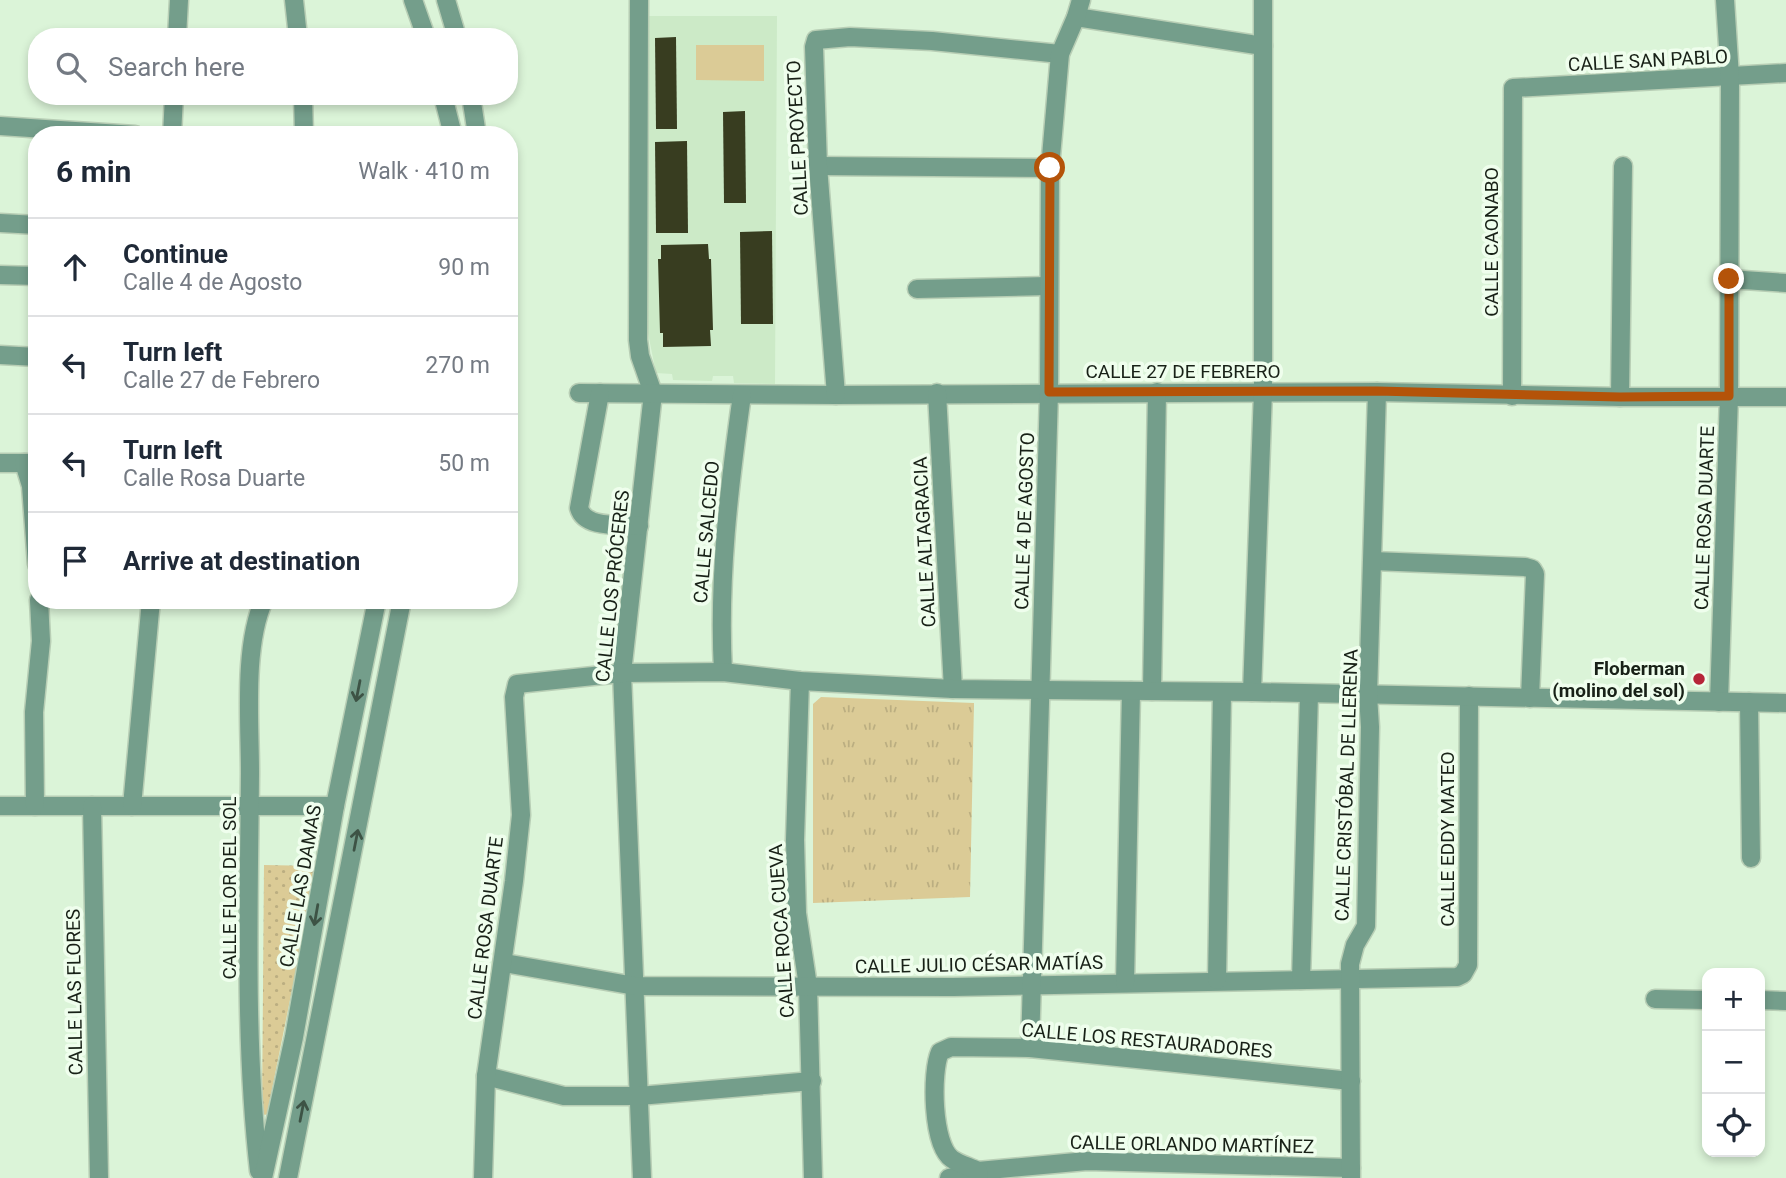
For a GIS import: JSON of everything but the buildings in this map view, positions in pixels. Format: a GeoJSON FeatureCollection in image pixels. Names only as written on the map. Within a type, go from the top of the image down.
{"type":"FeatureCollection","features":[{"type":"Feature","properties":{"kind":"street"},"geometry":{"type":"LineString","coordinates":[[177,28],[179,0]]}},
{"type":"Feature","properties":{"kind":"street"},"geometry":{"type":"LineString","coordinates":[[294,0],[297,28]]}},
{"type":"Feature","properties":{"kind":"street"},"geometry":{"type":"LineString","coordinates":[[413,0],[423,28]]}},
{"type":"Feature","properties":{"kind":"street"},"geometry":{"type":"LineString","coordinates":[[446,0],[454,28]]}},
{"type":"Feature","properties":{"kind":"street","name":"CALLE LOS PRÓCERES"},"geometry":{"type":"LineString","coordinates":[[639,0],[638,340],[640,356],[653,393],[622,673],[642,1178]]}},
{"type":"Feature","properties":{"kind":"street"},"geometry":{"type":"LineString","coordinates":[[1252,692],[1263,391],[1262,0]]}},
{"type":"Feature","properties":{"kind":"street","name":"CALLE ROSA DUARTE"},"geometry":{"type":"LineString","coordinates":[[1719,702],[1729,396],[1730,77],[1725,0]]}},
{"type":"Feature","properties":{"kind":"street"},"geometry":{"type":"LineString","coordinates":[[1078,8],[1263,46]]}},
{"type":"Feature","properties":{"kind":"street","name":"CALLE 4 DE AGOSTO"},"geometry":{"type":"LineString","coordinates":[[1030,1048],[1049,392],[1050,168],[1060,54],[1078,8]]}},
{"type":"Feature","properties":{"kind":"street","name":"CALLE PROYECTO"},"geometry":{"type":"LineString","coordinates":[[836,395],[818,166],[814,47],[816,40],[824,37],[850,37],[932,41],[1060,54]]}},
{"type":"Feature","properties":{"kind":"street","name":"CALLE SAN PABLO"},"geometry":{"type":"LineString","coordinates":[[1513,88],[1786,73]]}},
{"type":"Feature","properties":{"kind":"street","name":"CALLE CAONABO"},"geometry":{"type":"LineString","coordinates":[[1512,396],[1513,88]]}},
{"type":"Feature","properties":{"kind":"street"},"geometry":{"type":"LineString","coordinates":[[172,126],[174,105]]}},
{"type":"Feature","properties":{"kind":"street"},"geometry":{"type":"LineString","coordinates":[[303,105],[304,126]]}},
{"type":"Feature","properties":{"kind":"street"},"geometry":{"type":"LineString","coordinates":[[445,105],[451,126]]}},
{"type":"Feature","properties":{"kind":"street"},"geometry":{"type":"LineString","coordinates":[[472,105],[476,126]]}},
{"type":"Feature","properties":{"kind":"street"},"geometry":{"type":"LineString","coordinates":[[0,126],[28,128]]}},
{"type":"Feature","properties":{"kind":"street"},"geometry":{"type":"LineString","coordinates":[[818,166],[1050,168]]}},
{"type":"Feature","properties":{"kind":"street"},"geometry":{"type":"LineString","coordinates":[[1620,397],[1623,166]]}},
{"type":"Feature","properties":{"kind":"street"},"geometry":{"type":"LineString","coordinates":[[0,223],[28,225]]}},
{"type":"Feature","properties":{"kind":"street"},"geometry":{"type":"LineString","coordinates":[[0,275],[28,276]]}},
{"type":"Feature","properties":{"kind":"street"},"geometry":{"type":"LineString","coordinates":[[1729,279],[1786,283]]}},
{"type":"Feature","properties":{"kind":"street"},"geometry":{"type":"LineString","coordinates":[[917,289],[1048,286]]}},
{"type":"Feature","properties":{"kind":"street"},"geometry":{"type":"LineString","coordinates":[[0,355],[28,356]]}},
{"type":"Feature","properties":{"kind":"street","name":"CALLE 27 DE FEBRERO"},"geometry":{"type":"LineString","coordinates":[[579,393],[836,395],[1377,391],[1512,396],[1786,397]]}},
{"type":"Feature","properties":{"kind":"street","name":"CALLE CRISTÓBAL DE LLERENA"},"geometry":{"type":"LineString","coordinates":[[1351,1173],[1350,964],[1355,945],[1366,926],[1370,727],[1368,695],[1377,391]]}},
{"type":"Feature","properties":{"kind":"street"},"geometry":{"type":"LineString","coordinates":[[1152,691],[1157,392]]}},
{"type":"Feature","properties":{"kind":"street"},"geometry":{"type":"LineString","coordinates":[[600,393],[579,508],[582,516],[589,521],[639,526]]}},
{"type":"Feature","properties":{"kind":"street","name":"CALLE ALTAGRACIA"},"geometry":{"type":"LineString","coordinates":[[937,393],[953,689]]}},
{"type":"Feature","properties":{"kind":"street","name":"CALLE SALCEDO"},"geometry":{"type":"LineString","coordinates":[[723,673],[720,615],[730,476],[742,395]]}},
{"type":"Feature","properties":{"kind":"street"},"geometry":{"type":"LineString","coordinates":[[0,463],[28,463]]}},
{"type":"Feature","properties":{"kind":"street"},"geometry":{"type":"LineString","coordinates":[[1373,561],[1532,569],[1535,574],[1530,698]]}},
{"type":"Feature","properties":{"kind":"street"},"geometry":{"type":"LineString","coordinates":[[35,806],[34,712],[41,641],[39,609]]}},
{"type":"Feature","properties":{"kind":"street"},"geometry":{"type":"LineString","coordinates":[[132,806],[149,609]]}},
{"type":"Feature","properties":{"kind":"street","name":"CALLE FLOR DEL SOL"},"geometry":{"type":"LineString","coordinates":[[260,609],[251,658],[250,1083],[261,1178]]}},
{"type":"Feature","properties":{"kind":"street","name":"CALLE LAS DAMAS"},"geometry":{"type":"LineString","coordinates":[[261,1178],[294,1037],[335,806],[375,609]]}},
{"type":"Feature","properties":{"kind":"street"},"geometry":{"type":"LineString","coordinates":[[288,1178],[400,609]]}},
{"type":"Feature","properties":{"kind":"street"},"geometry":{"type":"LineString","coordinates":[[366,654],[389,659]]}},
{"type":"Feature","properties":{"kind":"street"},"geometry":{"type":"LineString","coordinates":[[622,673],[723,673],[800,681],[953,689],[1786,703]]}},
{"type":"Feature","properties":{"kind":"street","name":"CALLE ROSA DUARTE"},"geometry":{"type":"LineString","coordinates":[[483,1178],[486,1076],[503,963],[520,815],[514,697],[517,684],[622,673]]}},
{"type":"Feature","properties":{"kind":"street","name":"CALLE ROCA CUEVA"},"geometry":{"type":"LineString","coordinates":[[800,681],[795,840],[797,913],[808,986],[813,1178]]}},
{"type":"Feature","properties":{"kind":"street"},"geometry":{"type":"LineString","coordinates":[[1125,982],[1132,691]]}},
{"type":"Feature","properties":{"kind":"street"},"geometry":{"type":"LineString","coordinates":[[1217,980],[1223,692]]}},
{"type":"Feature","properties":{"kind":"street"},"geometry":{"type":"LineString","coordinates":[[1301,980],[1309,694]]}},
{"type":"Feature","properties":{"kind":"street","name":"CALLE EDDY MATEO"},"geometry":{"type":"LineString","coordinates":[[1457,977],[1468,965],[1469,696]]}},
{"type":"Feature","properties":{"kind":"street"},"geometry":{"type":"LineString","coordinates":[[1749,702],[1751,858]]}},
{"type":"Feature","properties":{"kind":"street"},"geometry":{"type":"LineString","coordinates":[[0,806],[335,806]]}},
{"type":"Feature","properties":{"kind":"street","name":"CALLE LAS FLORES"},"geometry":{"type":"LineString","coordinates":[[92,806],[99,1178]]}},
{"type":"Feature","properties":{"kind":"street","name":"CALLE JULIO CÉSAR MATÍAS"},"geometry":{"type":"LineString","coordinates":[[503,963],[635,986],[953,987],[1457,977]]}},
{"type":"Feature","properties":{"kind":"street"},"geometry":{"type":"LineString","coordinates":[[1655,999],[1702,1000]]}},
{"type":"Feature","properties":{"kind":"street"},"geometry":{"type":"LineString","coordinates":[[1765,1000],[1786,1001]]}},
{"type":"Feature","properties":{"kind":"street","name":"CALLE LOS RESTAURADORES"},"geometry":{"type":"LineString","coordinates":[[979,1174],[951,1159],[942,1147],[938,1134],[935,1064],[940,1052],[951,1047],[1030,1048],[1351,1081]]}},
{"type":"Feature","properties":{"kind":"street"},"geometry":{"type":"LineString","coordinates":[[486,1076],[564,1096],[639,1096],[812,1081]]}},
{"type":"Feature","properties":{"kind":"street","name":"CALLE ORLANDO MARTÍNEZ"},"geometry":{"type":"LineString","coordinates":[[949,1178],[1087,1161],[1351,1173]]}},
{"type":"Feature","properties":{"kind":"shaded area"},"geometry":{"type":"Polygon","coordinates":[[[649,16],[777,16],[775,384],[734,383],[733,376],[713,376],[712,381],[673,380],[672,374],[656,373],[648,333],[649,16]]]}},
{"type":"Feature","properties":{"kind":"green space"},"geometry":{"type":"Polygon","coordinates":[[[696,45],[764,45],[764,81],[696,80],[696,45]]]}},
{"type":"Feature","properties":{"kind":"green space"},"geometry":{"type":"Polygon","coordinates":[[[821,697],[974,703],[970,897],[813,903],[813,704],[821,697]]]}},
{"type":"Feature","properties":{"kind":"green space"},"geometry":{"type":"Polygon","coordinates":[[[264,865],[317,866],[265,1115],[262,1113],[264,865]]]}},
{"type":"Feature","properties":{"kind":"place","name":"Floberman (molino del sol)"},"geometry":{"type":"Point","coordinates":[1699,679]}},
{"type":"Feature","properties":{"kind":"route"},"geometry":{"type":"LineString","coordinates":[[1050,168],[1049,392],[1377,391],[1512,396],[1729,396],[1729,279]]}}]}
